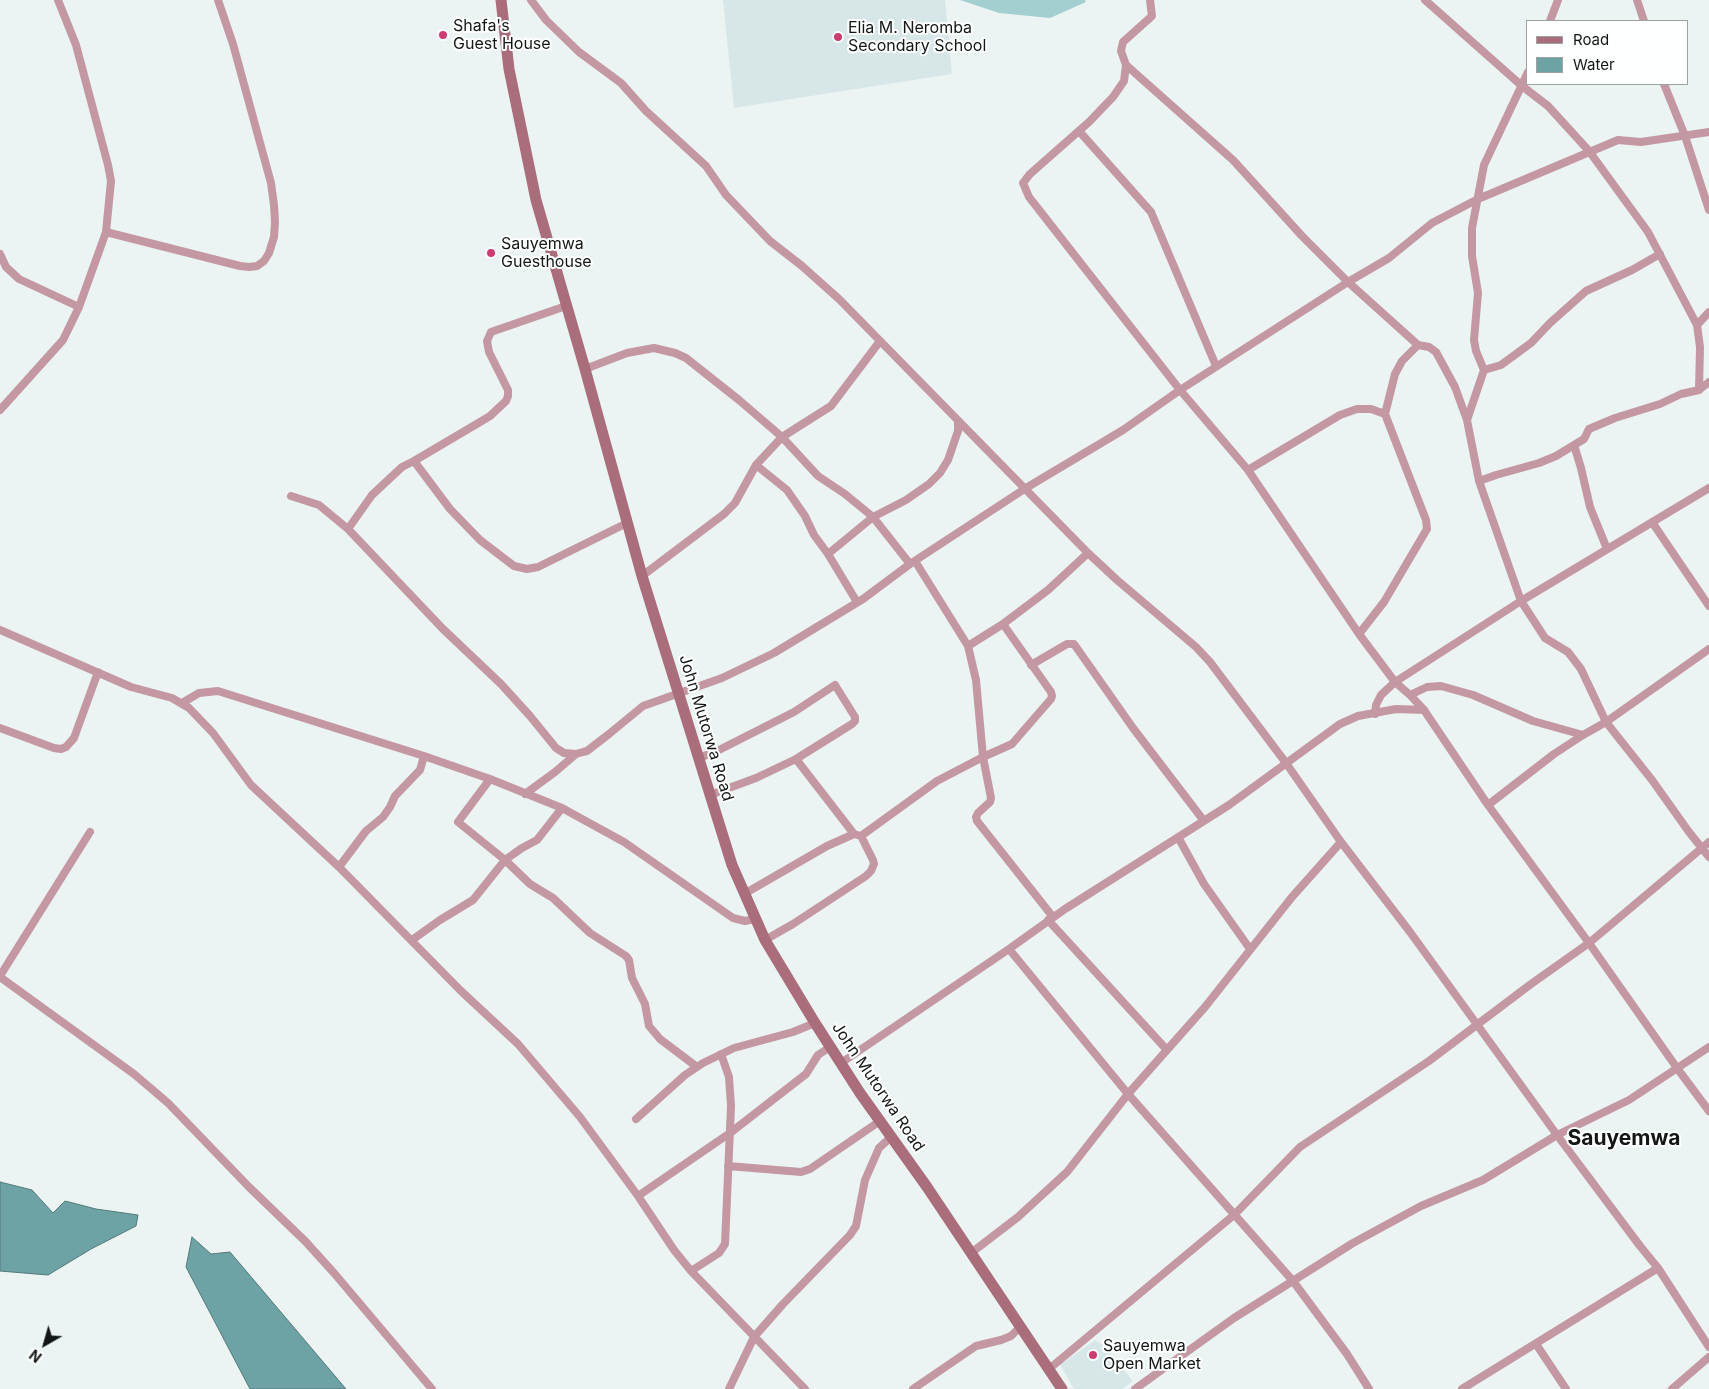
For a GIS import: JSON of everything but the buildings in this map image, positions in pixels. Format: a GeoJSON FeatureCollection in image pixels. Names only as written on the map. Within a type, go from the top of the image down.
{"type":"FeatureCollection","features":[{"type":"Feature","properties":{"kind":"street"},"geometry":{"type":"LineString","coordinates":[[0,410],[63,340],[80,308],[106,232],[111,181],[108,165],[76,45],[58,0]]}},
{"type":"Feature","properties":{"kind":"street"},"geometry":{"type":"LineString","coordinates":[[106,232],[240,266],[257,266],[264,261],[269,253],[274,237],[275,222],[271,183],[233,44],[218,0]]}},
{"type":"Feature","properties":{"kind":"street","name":"John Mutorwa Road"},"geometry":{"type":"LineString","coordinates":[[502,0],[509,69],[534,191],[642,576],[732,865],[765,940],[815,1024],[1062,1389]]}},
{"type":"Feature","properties":{"kind":"street"},"geometry":{"type":"LineString","coordinates":[[531,0],[546,20],[579,52],[621,83],[646,111],[706,166],[726,195],[770,241],[839,299],[1088,552],[1117,580],[1196,647],[1223,678],[1341,842],[1410,932],[1557,1135],[1658,1268],[1709,1347]]}},
{"type":"Feature","properties":{"kind":"street"},"geometry":{"type":"LineString","coordinates":[[1150,0],[1152,16],[1123,42],[1121,51],[1126,65],[1124,81],[1113,97],[1079,131],[1030,174],[1024,183],[1029,197],[1180,390],[1248,470],[1359,634],[1395,682],[1410,694],[1424,710],[1488,805],[1709,1111]]}},
{"type":"Feature","properties":{"kind":"street"},"geometry":{"type":"LineString","coordinates":[[1426,0],[1522,86],[1548,106],[1588,151],[1648,232],[1697,324],[1700,347],[1699,390]]}},
{"type":"Feature","properties":{"kind":"street"},"geometry":{"type":"LineString","coordinates":[[1550,20],[1558,0]]}},
{"type":"Feature","properties":{"kind":"street"},"geometry":{"type":"LineString","coordinates":[[1637,0],[1644,20]]}},
{"type":"Feature","properties":{"kind":"street"},"geometry":{"type":"LineString","coordinates":[[1126,65],[1233,160],[1302,236],[1348,282],[1418,345],[1429,347],[1436,352],[1455,387],[1467,420],[1479,481],[1521,601],[1545,638],[1568,652],[1581,669],[1606,722],[1652,780],[1689,832],[1706,845],[1709,857]]}},
{"type":"Feature","properties":{"kind":"street"},"geometry":{"type":"LineString","coordinates":[[1467,420],[1484,370],[1476,351],[1474,340],[1478,293],[1472,256],[1472,228],[1484,165],[1526,77]]}},
{"type":"Feature","properties":{"kind":"street"},"geometry":{"type":"LineString","coordinates":[[1664,85],[1709,210]]}},
{"type":"Feature","properties":{"kind":"street"},"geometry":{"type":"LineString","coordinates":[[1079,131],[1151,212],[1216,366]]}},
{"type":"Feature","properties":{"kind":"street"},"geometry":{"type":"LineString","coordinates":[[291,496],[319,506],[348,529],[443,629],[501,684],[556,748],[564,753],[576,754],[587,751],[643,706],[722,678],[774,653],[857,602],[912,562],[1026,488],[1123,430],[1216,366],[1389,258],[1432,223],[1478,199],[1588,151],[1618,140],[1641,142],[1709,132]]}},
{"type":"Feature","properties":{"kind":"street"},"geometry":{"type":"LineString","coordinates":[[0,254],[6,267],[19,279],[80,308]]}},
{"type":"Feature","properties":{"kind":"street"},"geometry":{"type":"LineString","coordinates":[[1484,370],[1501,366],[1531,343],[1586,291],[1632,270],[1660,254]]}},
{"type":"Feature","properties":{"kind":"street"},"geometry":{"type":"LineString","coordinates":[[348,529],[372,495],[402,467],[490,416],[506,401],[508,390],[489,352],[487,341],[491,332],[566,306]]}},
{"type":"Feature","properties":{"kind":"street"},"geometry":{"type":"LineString","coordinates":[[1697,324],[1709,312]]}},
{"type":"Feature","properties":{"kind":"street"},"geometry":{"type":"LineString","coordinates":[[642,576],[724,514],[735,503],[756,465],[782,436],[831,406],[880,341]]}},
{"type":"Feature","properties":{"kind":"street"},"geometry":{"type":"LineString","coordinates":[[1359,634],[1384,602],[1427,529],[1426,520],[1385,414],[1395,374],[1402,361],[1418,345]]}},
{"type":"Feature","properties":{"kind":"street"},"geometry":{"type":"LineString","coordinates":[[585,369],[627,353],[654,348],[686,358],[782,436],[818,476],[845,494],[873,518],[912,562],[968,646],[976,680],[982,757],[991,798],[990,802],[978,813],[977,821],[1051,919],[1167,1050]]}},
{"type":"Feature","properties":{"kind":"street"},"geometry":{"type":"LineString","coordinates":[[1479,481],[1540,463],[1584,439],[1589,429],[1615,418],[1660,404],[1681,394],[1699,390],[1709,382]]}},
{"type":"Feature","properties":{"kind":"street"},"geometry":{"type":"LineString","coordinates":[[1248,470],[1340,415],[1357,410],[1371,409],[1385,414]]}},
{"type":"Feature","properties":{"kind":"street"},"geometry":{"type":"LineString","coordinates":[[828,554],[873,518],[906,500],[929,484],[940,473],[948,460],[955,440],[958,422]]}},
{"type":"Feature","properties":{"kind":"street"},"geometry":{"type":"LineString","coordinates":[[1574,445],[1582,468],[1590,508],[1607,549]]}},
{"type":"Feature","properties":{"kind":"street"},"geometry":{"type":"LineString","coordinates":[[414,461],[450,509],[474,534],[514,566],[527,569],[538,567],[627,523]]}},
{"type":"Feature","properties":{"kind":"street"},"geometry":{"type":"LineString","coordinates":[[756,465],[787,490],[857,602]]}},
{"type":"Feature","properties":{"kind":"street"},"geometry":{"type":"LineString","coordinates":[[1375,714],[1376,705],[1381,695],[1395,682],[1521,601],[1709,488]]}},
{"type":"Feature","properties":{"kind":"street"},"geometry":{"type":"LineString","coordinates":[[1652,522],[1709,606]]}},
{"type":"Feature","properties":{"kind":"street"},"geometry":{"type":"LineString","coordinates":[[968,646],[1003,624],[1048,590],[1088,552]]}},
{"type":"Feature","properties":{"kind":"street"},"geometry":{"type":"LineString","coordinates":[[744,894],[827,846],[857,835],[937,781],[982,757],[1012,744],[1051,699],[1051,692],[1003,624]]}},
{"type":"Feature","properties":{"kind":"street"},"geometry":{"type":"LineString","coordinates":[[0,630],[131,686],[160,694],[182,703],[196,715],[213,733],[251,785],[339,866],[461,991],[518,1044],[580,1117],[638,1196],[674,1250],[691,1271],[805,1389]]}},
{"type":"Feature","properties":{"kind":"street"},"geometry":{"type":"LineString","coordinates":[[1031,665],[1067,644],[1074,644],[1133,728],[1204,821]]}},
{"type":"Feature","properties":{"kind":"street"},"geometry":{"type":"LineString","coordinates":[[1488,805],[1554,754],[1606,722],[1709,649]]}},
{"type":"Feature","properties":{"kind":"street"},"geometry":{"type":"LineString","coordinates":[[0,728],[54,748],[66,747],[74,738],[98,672]]}},
{"type":"Feature","properties":{"kind":"street"},"geometry":{"type":"LineString","coordinates":[[699,758],[719,750],[794,712],[835,685],[854,713],[855,721],[796,759],[756,778],[710,794]]}},
{"type":"Feature","properties":{"kind":"street"},"geometry":{"type":"LineString","coordinates":[[1410,694],[1426,687],[1441,686],[1474,695],[1533,722],[1583,735]]}},
{"type":"Feature","properties":{"kind":"street"},"geometry":{"type":"LineString","coordinates":[[182,703],[199,692],[218,691],[424,756],[490,779],[562,808],[639,851],[724,913],[740,920],[750,920],[754,917]]}},
{"type":"Feature","properties":{"kind":"street"},"geometry":{"type":"LineString","coordinates":[[841,1063],[1051,919],[1229,805],[1340,724],[1358,716],[1396,709],[1424,710]]}},
{"type":"Feature","properties":{"kind":"street"},"geometry":{"type":"LineString","coordinates":[[525,794],[576,754]]}},
{"type":"Feature","properties":{"kind":"street"},"geometry":{"type":"LineString","coordinates":[[339,866],[366,831],[383,817],[398,791],[420,770],[424,756]]}},
{"type":"Feature","properties":{"kind":"street"},"geometry":{"type":"LineString","coordinates":[[765,940],[866,876],[871,872],[874,864],[874,860],[857,835],[796,759]]}},
{"type":"Feature","properties":{"kind":"street"},"geometry":{"type":"LineString","coordinates":[[490,779],[458,822],[505,860],[530,884],[553,898],[590,933],[626,956],[629,960],[632,978],[645,1004],[649,1026],[660,1039],[697,1066]]}},
{"type":"Feature","properties":{"kind":"street"},"geometry":{"type":"LineString","coordinates":[[412,940],[473,900],[505,860],[537,840],[562,808]]}},
{"type":"Feature","properties":{"kind":"street"},"geometry":{"type":"LineString","coordinates":[[90,832],[0,977],[134,1074],[168,1102],[254,1193],[311,1248],[432,1389]]}},
{"type":"Feature","properties":{"kind":"street"},"geometry":{"type":"LineString","coordinates":[[1178,837],[1208,890],[1250,949]]}},
{"type":"Feature","properties":{"kind":"street"},"geometry":{"type":"LineString","coordinates":[[971,1253],[1018,1217],[1067,1172],[1128,1094],[1205,1007],[1292,897],[1341,842]]}},
{"type":"Feature","properties":{"kind":"street"},"geometry":{"type":"LineString","coordinates":[[1049,1369],[1234,1215],[1300,1147],[1429,1061],[1589,943],[1706,845]]}},
{"type":"Feature","properties":{"kind":"street"},"geometry":{"type":"LineString","coordinates":[[1009,949],[1128,1094],[1293,1281],[1347,1354],[1369,1389]]}},
{"type":"Feature","properties":{"kind":"street"},"geometry":{"type":"LineString","coordinates":[[636,1118],[697,1066],[734,1048],[815,1024]]}},
{"type":"Feature","properties":{"kind":"street"},"geometry":{"type":"LineString","coordinates":[[638,1196],[730,1133],[806,1074],[818,1055],[830,1047]]}},
{"type":"Feature","properties":{"kind":"street"},"geometry":{"type":"LineString","coordinates":[[1135,1389],[1234,1318],[1352,1243],[1421,1206],[1483,1180],[1557,1135],[1629,1100],[1709,1047]]}},
{"type":"Feature","properties":{"kind":"street"},"geometry":{"type":"LineString","coordinates":[[691,1271],[719,1253],[725,1244],[731,1089],[721,1054]]}},
{"type":"Feature","properties":{"kind":"street"},"geometry":{"type":"LineString","coordinates":[[728,1166],[801,1172],[810,1169],[880,1121]]}},
{"type":"Feature","properties":{"kind":"street"},"geometry":{"type":"LineString","coordinates":[[729,1389],[754,1337],[850,1235],[856,1226],[865,1180],[879,1148],[891,1137]]}},
{"type":"Feature","properties":{"kind":"street"},"geometry":{"type":"LineString","coordinates":[[1462,1389],[1658,1268]]}},
{"type":"Feature","properties":{"kind":"street"},"geometry":{"type":"LineString","coordinates":[[913,1389],[976,1346],[1011,1336],[1020,1327]]}},
{"type":"Feature","properties":{"kind":"street"},"geometry":{"type":"LineString","coordinates":[[1536,1344],[1566,1389]]}},
{"type":"Feature","properties":{"kind":"street"},"geometry":{"type":"LineString","coordinates":[[1672,1389],[1709,1357]]}},
{"type":"Feature","properties":{"kind":"shaded area","name":"Elia M. Neromba Secondary School"},"geometry":{"type":"Polygon","coordinates":[[[723,0],[945,0],[952,74],[734,108],[723,0]]]}},
{"type":"Feature","properties":{"kind":"shaded area"},"geometry":{"type":"Polygon","coordinates":[[[960,0],[1085,0],[1086,2],[1050,18],[999,13],[960,0]]]}},
{"type":"Feature","properties":{"kind":"shaded area","name":"Sauyemwa Open Market"},"geometry":{"type":"Polygon","coordinates":[[[1095,1340],[1104,1346],[1133,1381],[1122,1389],[1074,1389],[1060,1365],[1095,1340]]]}},
{"type":"Feature","properties":{"kind":"water"},"geometry":{"type":"Polygon","coordinates":[[[0,1182],[32,1190],[53,1213],[65,1201],[96,1209],[138,1215],[136,1226],[91,1249],[48,1275],[0,1271],[0,1182]]]}},
{"type":"Feature","properties":{"kind":"water"},"geometry":{"type":"Polygon","coordinates":[[[192,1237],[211,1254],[230,1252],[346,1389],[250,1389],[186,1267],[192,1237]]]}},
{"type":"Feature","properties":{"kind":"place","name":"Shafa's Guest House"},"geometry":{"type":"Point","coordinates":[443,35]}},
{"type":"Feature","properties":{"kind":"place","name":"Elia M. Neromba Secondary School"},"geometry":{"type":"Point","coordinates":[838,37]}},
{"type":"Feature","properties":{"kind":"place","name":"Sauyemwa Guesthouse"},"geometry":{"type":"Point","coordinates":[491,253]}},
{"type":"Feature","properties":{"kind":"place","name":"Sauyemwa Open Market"},"geometry":{"type":"Point","coordinates":[1093,1355]}},
{"type":"Feature","properties":{"kind":"district","name":"Sauyemwa"},"geometry":{"type":"Point","coordinates":[1624,1139]}}]}
